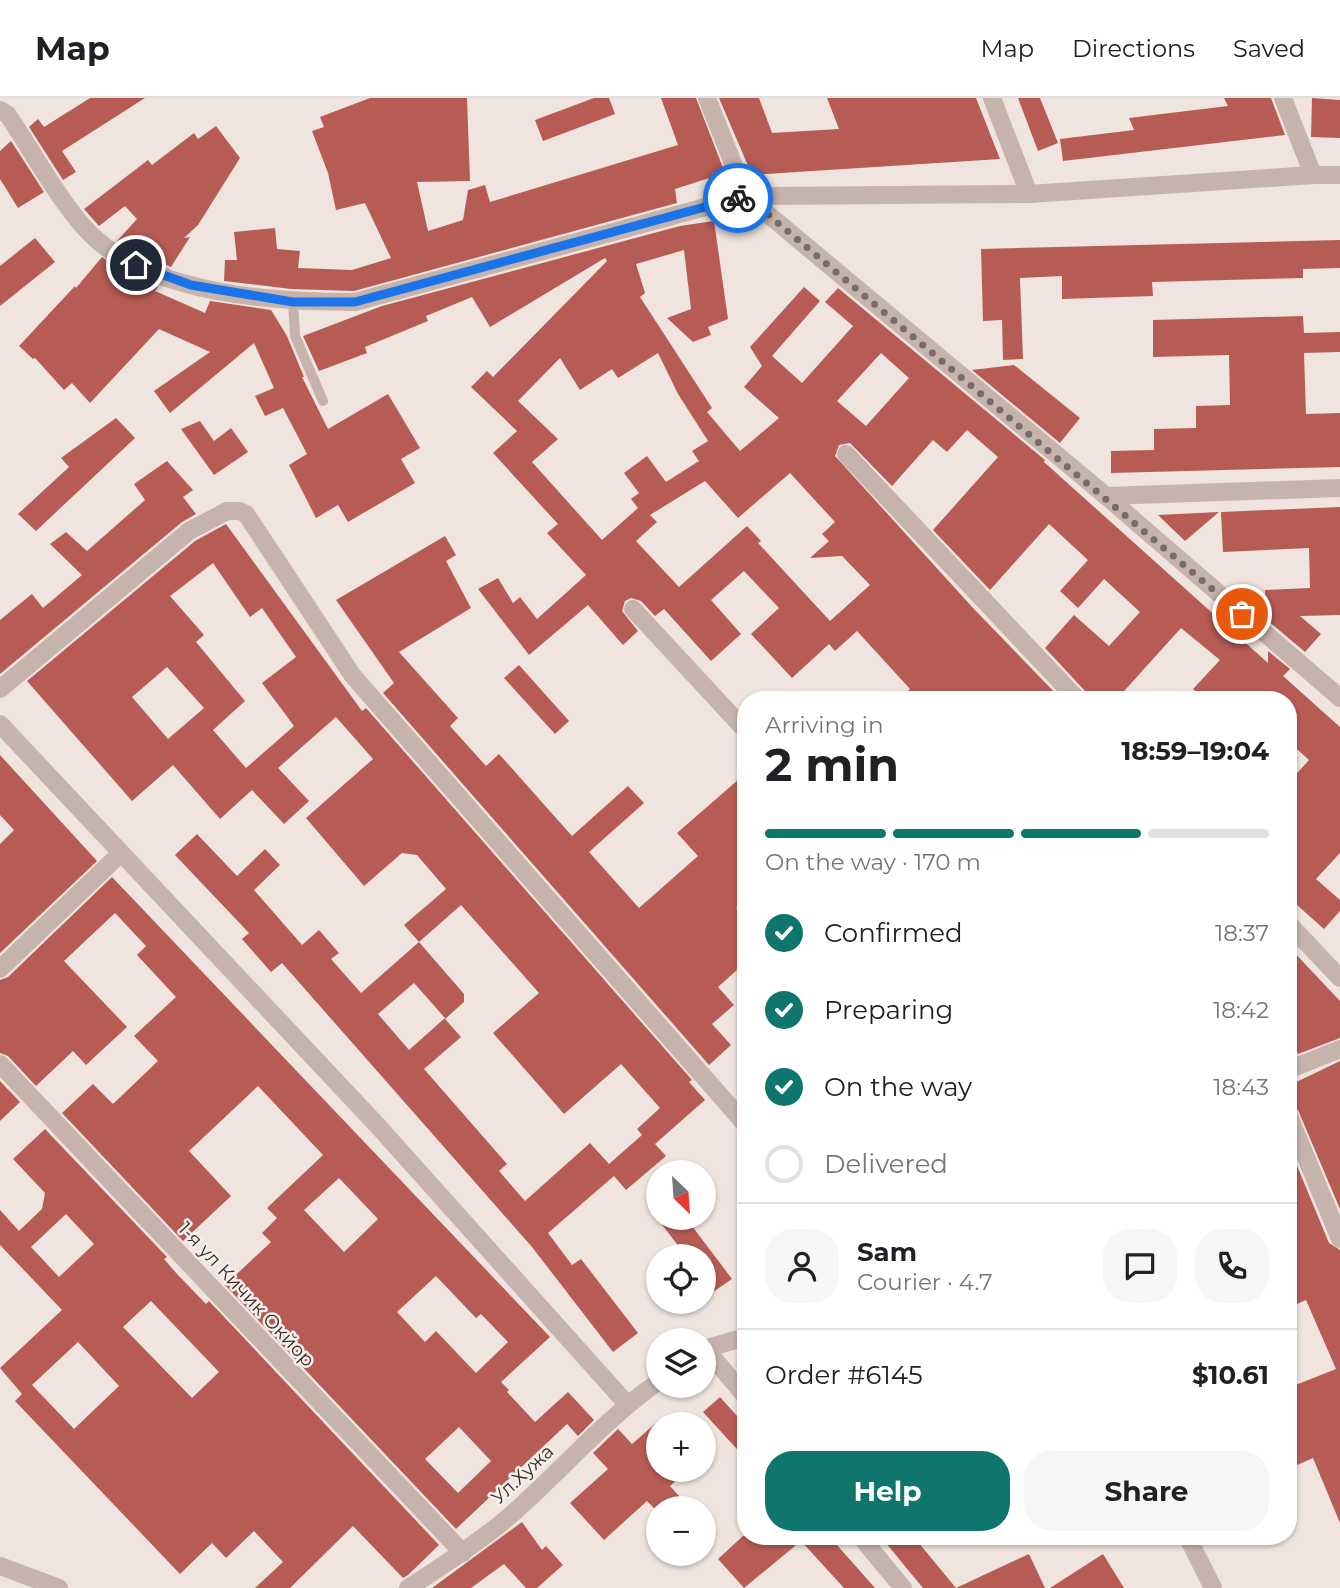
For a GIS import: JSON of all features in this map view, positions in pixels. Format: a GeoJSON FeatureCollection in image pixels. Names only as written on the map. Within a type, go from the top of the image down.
{"type":"FeatureCollection","features":[{"type":"Feature","properties":{"kind":"street"},"geometry":{"type":"LineString","coordinates":[[707,98],[746,196],[1106,496],[1340,698]]}},
{"type":"Feature","properties":{"kind":"street"},"geometry":{"type":"LineString","coordinates":[[992,98],[1029,194]]}},
{"type":"Feature","properties":{"kind":"street"},"geometry":{"type":"LineString","coordinates":[[1283,98],[1313,174]]}},
{"type":"Feature","properties":{"kind":"street"},"geometry":{"type":"LineString","coordinates":[[0,110],[8,115],[72,211],[98,241],[136,265],[191,285],[293,302],[355,302],[746,196],[1029,194],[1313,174],[1340,176]]}},
{"type":"Feature","properties":{"kind":"street"},"geometry":{"type":"LineString","coordinates":[[846,454],[1070,691]]}},
{"type":"Feature","properties":{"kind":"street"},"geometry":{"type":"LineString","coordinates":[[1106,496],[1340,488]]}},
{"type":"Feature","properties":{"kind":"street"},"geometry":{"type":"LineString","coordinates":[[0,689],[189,531],[227,511],[246,514],[353,676],[737,1115]]}},
{"type":"Feature","properties":{"kind":"street"},"geometry":{"type":"LineString","coordinates":[[633,609],[737,721]]}},
{"type":"Feature","properties":{"kind":"street"},"geometry":{"type":"LineString","coordinates":[[0,724],[377,1125],[627,1404]]}},
{"type":"Feature","properties":{"kind":"street"},"geometry":{"type":"LineString","coordinates":[[0,970],[121,853]]}},
{"type":"Feature","properties":{"kind":"street"},"geometry":{"type":"LineString","coordinates":[[1297,933],[1340,978]]}},
{"type":"Feature","properties":{"kind":"street"},"geometry":{"type":"LineString","coordinates":[[1297,1066],[1340,1049]]}},
{"type":"Feature","properties":{"kind":"street","name":"1-я ул Кичик Окйор"},"geometry":{"type":"LineString","coordinates":[[0,1064],[463,1553]]}},
{"type":"Feature","properties":{"kind":"street"},"geometry":{"type":"LineString","coordinates":[[1297,1135],[1340,1238]]}},
{"type":"Feature","properties":{"kind":"street"},"geometry":{"type":"LineString","coordinates":[[716,1346],[737,1340]]}},
{"type":"Feature","properties":{"kind":"street"},"geometry":{"type":"LineString","coordinates":[[716,1363],[737,1387]]}},
{"type":"Feature","properties":{"kind":"street","name":"Ул.Хужа"},"geometry":{"type":"LineString","coordinates":[[408,1588],[463,1553],[505,1520],[627,1404],[646,1391]]}},
{"type":"Feature","properties":{"kind":"street"},"geometry":{"type":"LineString","coordinates":[[867,1545],[903,1588]]}},
{"type":"Feature","properties":{"kind":"street"},"geometry":{"type":"LineString","coordinates":[[1192,1545],[1213,1588]]}},
{"type":"Feature","properties":{"kind":"street"},"geometry":{"type":"LineString","coordinates":[[0,1566],[59,1588]]}},
{"type":"Feature","properties":{"kind":"lane"},"geometry":{"type":"LineString","coordinates":[[293,302],[295,336],[323,401]]}},
{"type":"Feature","properties":{"kind":"building"},"geometry":{"type":"Polygon","coordinates":[[[90,98],[145,98],[62,151],[76,172],[63,180],[29,127],[38,119],[44,127],[90,98]]]}},
{"type":"Feature","properties":{"kind":"building"},"geometry":{"type":"Polygon","coordinates":[[[370,98],[467,98],[470,181],[417,182],[428,231],[463,220],[468,190],[485,185],[490,202],[678,145],[661,98],[696,98],[725,173],[675,189],[677,203],[354,291],[291,289],[224,281],[225,260],[237,260],[234,232],[275,228],[277,249],[300,251],[298,268],[352,270],[391,258],[365,203],[336,210],[328,173],[312,131],[324,127],[320,117],[370,98]]]}},
{"type":"Feature","properties":{"kind":"building"},"geometry":{"type":"Polygon","coordinates":[[[594,98],[609,98],[615,114],[543,141],[535,120],[594,98]]]}},
{"type":"Feature","properties":{"kind":"building"},"geometry":{"type":"Polygon","coordinates":[[[719,98],[759,98],[772,133],[839,129],[827,98],[976,98],[1000,159],[752,175],[719,98]]]}},
{"type":"Feature","properties":{"kind":"building"},"geometry":{"type":"Polygon","coordinates":[[[1018,98],[1040,98],[1058,143],[1038,151],[1018,98]]]}},
{"type":"Feature","properties":{"kind":"building"},"geometry":{"type":"Polygon","coordinates":[[[1224,98],[1271,98],[1285,135],[1063,161],[1060,139],[1134,130],[1129,118],[1228,106],[1224,98]]]}},
{"type":"Feature","properties":{"kind":"building"},"geometry":{"type":"Polygon","coordinates":[[[1312,98],[1340,100],[1340,138],[1311,137],[1312,98]]]}},
{"type":"Feature","properties":{"kind":"building"},"geometry":{"type":"Polygon","coordinates":[[[216,126],[240,158],[198,225],[184,238],[190,237],[171,267],[117,241],[137,219],[125,206],[99,226],[84,209],[148,160],[152,165],[194,133],[198,139],[216,126]]]}},
{"type":"Feature","properties":{"kind":"building"},"geometry":{"type":"Polygon","coordinates":[[[11,141],[44,192],[18,208],[0,179],[0,151],[11,141]]]}},
{"type":"Feature","properties":{"kind":"building"},"geometry":{"type":"Polygon","coordinates":[[[714,221],[728,319],[708,327],[711,335],[693,342],[667,318],[691,309],[684,250],[636,264],[645,293],[640,297],[712,408],[707,412],[740,451],[779,418],[744,387],[762,366],[750,347],[804,287],[820,301],[772,356],[802,383],[853,326],[825,302],[838,288],[1045,460],[1044,462],[1268,663],[1268,651],[1290,669],[1283,676],[1340,727],[1340,853],[1316,879],[1340,900],[1340,911],[1324,929],[1297,905],[1297,773],[1309,760],[1297,749],[1297,691],[1195,691],[1193,689],[1220,660],[1181,628],[1124,691],[1085,691],[1045,648],[1074,615],[1109,646],[1140,612],[1104,579],[1078,608],[1060,591],[1088,560],[1049,524],[990,590],[933,530],[998,457],[967,430],[947,452],[933,440],[892,486],[850,443],[839,445],[835,456],[973,608],[1053,691],[908,691],[910,689],[857,631],[835,651],[829,644],[792,678],[751,634],[779,608],[744,571],[711,600],[741,634],[711,661],[664,609],[655,616],[641,601],[631,598],[625,601],[622,611],[638,631],[623,645],[588,605],[529,655],[478,589],[498,578],[513,603],[520,597],[537,619],[586,575],[547,533],[558,524],[493,453],[517,431],[471,387],[487,371],[493,377],[607,261],[605,258],[490,327],[472,297],[426,316],[428,321],[365,347],[367,353],[319,371],[303,336],[382,306],[680,226],[714,221]],[[658,353],[618,378],[612,369],[580,390],[560,358],[518,401],[558,439],[532,462],[602,540],[638,508],[631,499],[639,493],[624,473],[647,456],[666,482],[699,461],[692,451],[708,441],[678,394],[658,353]],[[881,353],[837,401],[866,426],[909,378],[881,353]],[[790,473],[738,518],[705,481],[650,515],[657,522],[636,541],[679,587],[747,526],[761,541],[758,543],[830,621],[870,585],[842,556],[810,558],[829,541],[822,534],[835,522],[790,473]]]}},
{"type":"Feature","properties":{"kind":"building"},"geometry":{"type":"Polygon","coordinates":[[[35,238],[55,262],[0,306],[0,266],[35,238]]]}},
{"type":"Feature","properties":{"kind":"building"},"geometry":{"type":"Polygon","coordinates":[[[1340,240],[1340,268],[1303,269],[1303,278],[1152,282],[1153,296],[1062,299],[1062,276],[1020,278],[1023,359],[1003,360],[1002,320],[983,321],[981,249],[1340,240]]]}},
{"type":"Feature","properties":{"kind":"building"},"geometry":{"type":"Polygon","coordinates":[[[102,257],[119,269],[158,287],[155,291],[205,313],[210,301],[271,310],[287,336],[302,377],[328,429],[388,394],[420,448],[401,459],[415,483],[348,522],[338,505],[316,518],[289,465],[307,454],[283,408],[265,416],[255,396],[274,388],[254,343],[170,413],[154,391],[210,352],[159,329],[90,403],[72,383],[64,390],[35,358],[19,346],[75,286],[76,288],[102,257]]]}},
{"type":"Feature","properties":{"kind":"building"},"geometry":{"type":"Polygon","coordinates":[[[1303,316],[1304,333],[1340,332],[1340,352],[1304,353],[1306,414],[1340,413],[1340,467],[1111,473],[1111,451],[1154,450],[1154,429],[1196,428],[1196,406],[1230,405],[1229,355],[1153,357],[1153,320],[1303,316]]]}},
{"type":"Feature","properties":{"kind":"building"},"geometry":{"type":"Polygon","coordinates":[[[1014,365],[1080,418],[1060,443],[972,370],[1014,365]]]}},
{"type":"Feature","properties":{"kind":"building"},"geometry":{"type":"Polygon","coordinates":[[[116,418],[135,438],[36,531],[18,514],[69,467],[61,458],[116,418]]]}},
{"type":"Feature","properties":{"kind":"building"},"geometry":{"type":"Polygon","coordinates":[[[200,421],[214,441],[231,428],[248,452],[214,475],[181,429],[200,421]]]}},
{"type":"Feature","properties":{"kind":"building"},"geometry":{"type":"Polygon","coordinates":[[[167,461],[193,490],[183,497],[196,514],[182,522],[0,674],[0,620],[32,594],[43,608],[82,575],[50,544],[66,532],[87,551],[145,500],[134,484],[167,461]]]}},
{"type":"Feature","properties":{"kind":"building"},"geometry":{"type":"Polygon","coordinates":[[[1340,507],[1340,615],[1300,616],[1321,634],[1305,652],[1266,619],[1265,590],[1310,588],[1309,548],[1223,552],[1221,512],[1340,507]]]}},
{"type":"Feature","properties":{"kind":"building"},"geometry":{"type":"Polygon","coordinates":[[[1219,512],[1185,541],[1158,515],[1219,512]]]}},
{"type":"Feature","properties":{"kind":"building"},"geometry":{"type":"Polygon","coordinates":[[[226,524],[362,711],[366,708],[692,1080],[689,1082],[705,1100],[655,1144],[666,1156],[661,1160],[646,1160],[646,1173],[626,1190],[614,1176],[548,1233],[572,1265],[581,1259],[638,1333],[613,1352],[532,1247],[282,963],[271,972],[242,939],[249,933],[175,855],[197,834],[237,876],[265,849],[280,865],[254,890],[302,945],[319,930],[339,953],[331,959],[361,993],[419,942],[404,925],[446,889],[417,855],[402,853],[364,886],[306,818],[373,759],[336,717],[278,768],[309,801],[284,824],[252,790],[220,819],[173,765],[132,801],[27,681],[195,541],[226,524]],[[213,563],[170,596],[204,635],[196,642],[245,701],[213,730],[246,768],[294,726],[262,683],[296,657],[262,608],[250,617],[213,563]],[[167,667],[132,697],[168,739],[204,708],[167,667]],[[461,905],[419,942],[464,994],[464,1002],[445,1019],[461,1037],[424,1069],[507,1164],[499,1171],[525,1201],[590,1143],[609,1164],[642,1135],[637,1129],[660,1108],[621,1064],[564,1114],[493,1033],[539,993],[461,905]],[[414,983],[378,1014],[409,1050],[445,1018],[414,983]]]}},
{"type":"Feature","properties":{"kind":"building"},"geometry":{"type":"Polygon","coordinates":[[[445,536],[456,555],[446,561],[471,608],[399,652],[458,718],[450,726],[486,766],[499,754],[572,836],[628,786],[644,803],[589,852],[639,908],[698,856],[677,833],[737,781],[737,970],[718,987],[734,1005],[712,1024],[731,1045],[709,1065],[383,693],[394,683],[336,600],[445,536]]]}},
{"type":"Feature","properties":{"kind":"building"},"geometry":{"type":"Polygon","coordinates":[[[519,665],[569,721],[555,734],[504,678],[519,665]]]}},
{"type":"Feature","properties":{"kind":"building"},"geometry":{"type":"Polygon","coordinates":[[[0,755],[97,861],[0,953],[0,844],[14,830],[0,815],[0,755]]]}},
{"type":"Feature","properties":{"kind":"building"},"geometry":{"type":"Polygon","coordinates":[[[112,877],[550,1337],[501,1382],[509,1390],[507,1392],[535,1422],[568,1392],[594,1420],[578,1436],[567,1424],[456,1529],[225,1285],[271,1242],[262,1233],[277,1218],[267,1208],[323,1155],[258,1086],[189,1151],[231,1196],[183,1241],[62,1113],[93,1084],[113,1104],[158,1061],[134,1036],[176,997],[137,955],[146,946],[115,913],[64,961],[127,1027],[86,1065],[73,1051],[36,1086],[8,1056],[0,1053],[0,980],[8,977],[112,877]],[[339,1178],[304,1210],[344,1252],[378,1219],[339,1178]],[[436,1276],[397,1312],[425,1342],[436,1331],[476,1373],[508,1342],[481,1314],[476,1318],[436,1276]],[[459,1427],[425,1459],[458,1493],[491,1461],[459,1427]]]}},
{"type":"Feature","properties":{"kind":"building"},"geometry":{"type":"Polygon","coordinates":[[[1297,956],[1340,1001],[1340,1038],[1298,1054],[1297,956]]]}},
{"type":"Feature","properties":{"kind":"building"},"geometry":{"type":"Polygon","coordinates":[[[1340,1061],[1340,1209],[1297,1109],[1297,1082],[1340,1061]]]}},
{"type":"Feature","properties":{"kind":"building"},"geometry":{"type":"Polygon","coordinates":[[[0,1081],[20,1102],[0,1121],[0,1081]]]}},
{"type":"Feature","properties":{"kind":"building"},"geometry":{"type":"Polygon","coordinates":[[[45,1129],[167,1257],[164,1259],[177,1274],[206,1304],[209,1301],[439,1545],[403,1578],[353,1526],[290,1588],[255,1588],[283,1562],[254,1531],[226,1558],[212,1543],[180,1574],[15,1401],[22,1394],[0,1368],[62,1310],[0,1245],[0,1210],[19,1231],[42,1209],[45,1193],[13,1159],[45,1129]],[[66,1214],[31,1247],[59,1277],[94,1244],[66,1214]],[[151,1301],[123,1327],[192,1398],[219,1372],[151,1301]],[[78,1342],[32,1385],[74,1429],[119,1386],[78,1342]]]}},
{"type":"Feature","properties":{"kind":"building"},"geometry":{"type":"Polygon","coordinates":[[[1297,1166],[1329,1243],[1340,1250],[1340,1523],[1313,1458],[1297,1465],[1297,1384],[1336,1369],[1306,1300],[1297,1304],[1297,1166]]]}},
{"type":"Feature","properties":{"kind":"building"},"geometry":{"type":"Polygon","coordinates":[[[666,1230],[695,1230],[706,1244],[677,1244],[666,1230]]]}},
{"type":"Feature","properties":{"kind":"building"},"geometry":{"type":"Polygon","coordinates":[[[716,1258],[732,1279],[716,1290],[716,1258]]]}},
{"type":"Feature","properties":{"kind":"building"},"geometry":{"type":"Polygon","coordinates":[[[720,1397],[737,1416],[737,1449],[716,1426],[716,1412],[703,1412],[720,1397]]]}},
{"type":"Feature","properties":{"kind":"building"},"geometry":{"type":"Polygon","coordinates":[[[618,1429],[632,1444],[646,1432],[646,1482],[674,1482],[670,1486],[679,1496],[646,1496],[646,1502],[604,1540],[570,1503],[608,1469],[593,1453],[618,1429]]]}},
{"type":"Feature","properties":{"kind":"building"},"geometry":{"type":"Polygon","coordinates":[[[522,1522],[542,1550],[546,1546],[563,1565],[537,1588],[526,1588],[504,1564],[471,1588],[432,1588],[522,1522]]]}},
{"type":"Feature","properties":{"kind":"building"},"geometry":{"type":"Polygon","coordinates":[[[737,1542],[737,1545],[796,1545],[744,1588],[718,1559],[737,1542]]]}},
{"type":"Feature","properties":{"kind":"building"},"geometry":{"type":"Polygon","coordinates":[[[805,1545],[837,1545],[875,1588],[844,1588],[805,1545]]]}},
{"type":"Feature","properties":{"kind":"building"},"geometry":{"type":"Polygon","coordinates":[[[887,1545],[920,1545],[956,1588],[923,1588],[887,1545]]]}},
{"type":"Feature","properties":{"kind":"building"},"geometry":{"type":"Polygon","coordinates":[[[1029,1554],[1045,1588],[956,1588],[1029,1554]]]}},
{"type":"Feature","properties":{"kind":"building"},"geometry":{"type":"Polygon","coordinates":[[[1103,1554],[1124,1588],[1050,1588],[1103,1554]]]}},
{"type":"Feature","properties":{"kind":"way so far"},"geometry":{"type":"LineString","coordinates":[[738,198],[746,196],[1106,496],[1242,614]]}},
{"type":"Feature","properties":{"kind":"route"},"geometry":{"type":"LineString","coordinates":[[136,265],[191,285],[293,302],[355,302],[738,198]]}}]}
